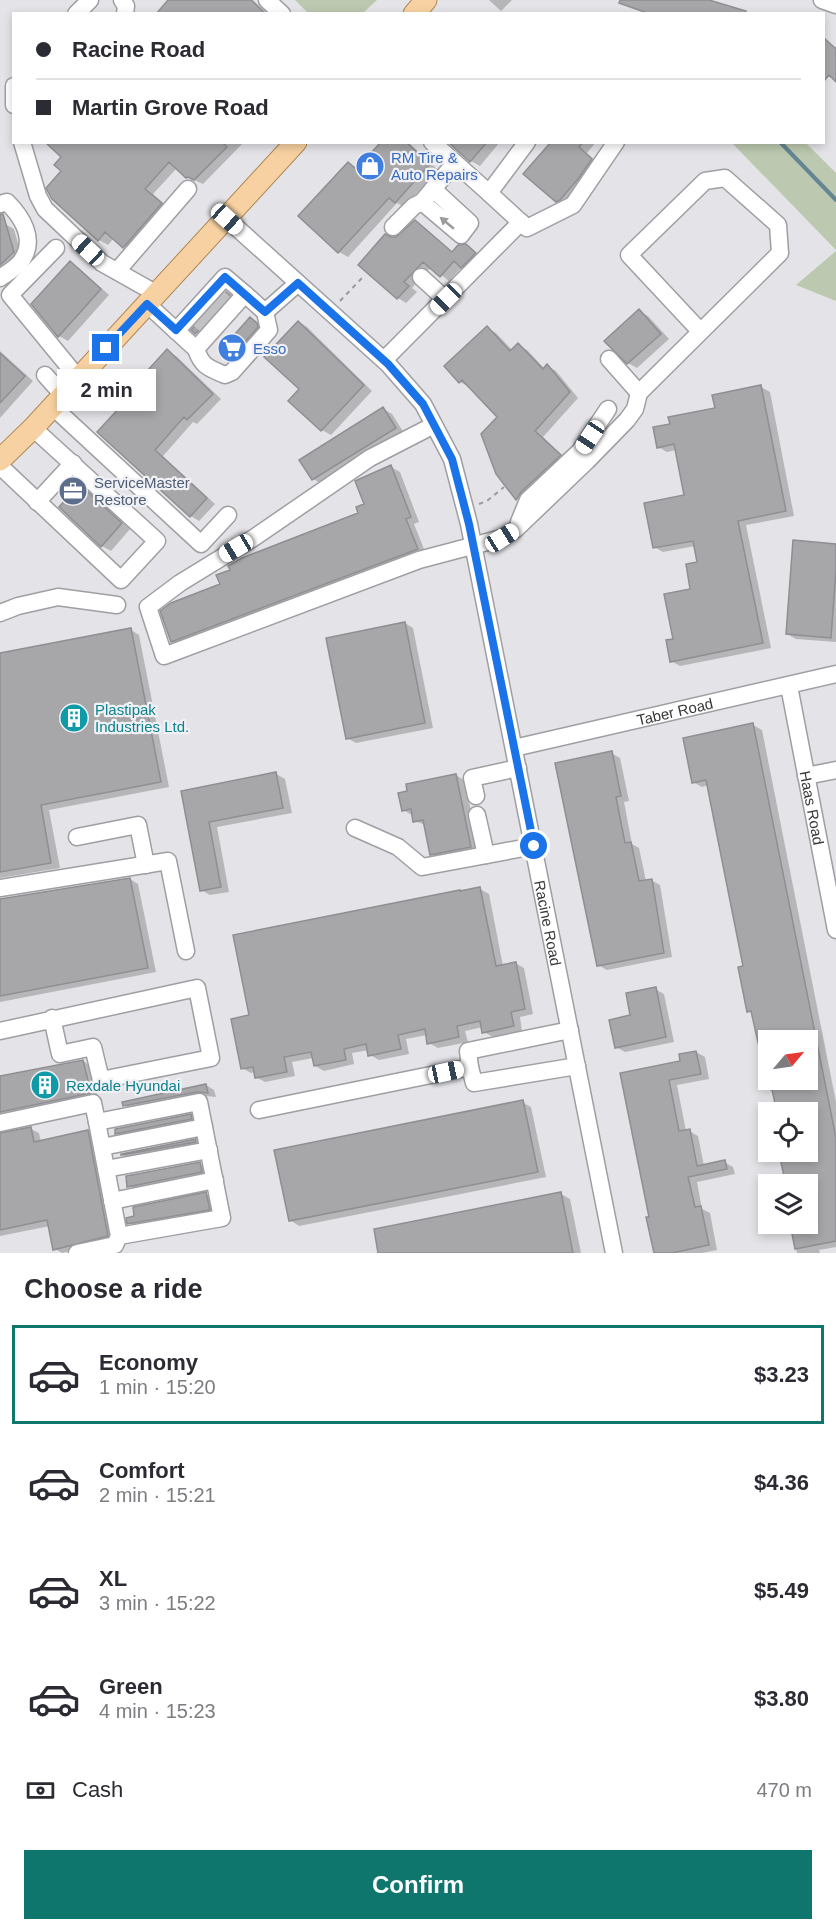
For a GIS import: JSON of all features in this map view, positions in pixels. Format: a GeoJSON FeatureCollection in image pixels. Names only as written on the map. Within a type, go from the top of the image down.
{"type":"FeatureCollection","features":[{"type":"Feature","properties":{"kind":"main road"},"geometry":{"type":"LineString","coordinates":[[416,12],[426,0]]}},
{"type":"Feature","properties":{"kind":"main road"},"geometry":{"type":"LineString","coordinates":[[3,454],[33,428],[294,144]]}},
{"type":"Feature","properties":{"kind":"street"},"geometry":{"type":"LineString","coordinates":[[78,12],[90,0]]}},
{"type":"Feature","properties":{"kind":"street"},"geometry":{"type":"LineString","coordinates":[[267,0],[280,12]]}},
{"type":"Feature","properties":{"kind":"street"},"geometry":{"type":"LineString","coordinates":[[23,144],[38,196],[45,209],[102,263],[152,299],[176,330],[196,349],[199,359],[209,369],[225,375],[232,372],[269,330],[265,312],[225,277],[196,349]]}},
{"type":"Feature","properties":{"kind":"street"},"geometry":{"type":"LineString","coordinates":[[434,144],[527,228],[573,205],[615,144]]}},
{"type":"Feature","properties":{"kind":"street"},"geometry":{"type":"LineString","coordinates":[[489,193],[526,144]]}},
{"type":"Feature","properties":{"kind":"street"},"geometry":{"type":"LineString","coordinates":[[393,227],[414,206],[422,202],[455,163]]}},
{"type":"Feature","properties":{"kind":"street"},"geometry":{"type":"LineString","coordinates":[[434,425],[370,458],[255,537],[180,583],[148,607],[164,656],[419,560],[474,547],[502,538],[516,529],[627,420],[635,410],[639,393],[780,253],[778,225],[725,178],[705,181],[628,255],[700,331]]}},
{"type":"Feature","properties":{"kind":"street"},"geometry":{"type":"LineString","coordinates":[[117,272],[188,189]]}},
{"type":"Feature","properties":{"kind":"street"},"geometry":{"type":"LineString","coordinates":[[422,202],[461,235],[470,223],[433,189]]}},
{"type":"Feature","properties":{"kind":"street"},"geometry":{"type":"LineString","coordinates":[[0,204],[7,202],[15,210],[27,231],[29,246],[22,261],[0,278]]}},
{"type":"Feature","properties":{"kind":"street","name":"Racine Road"},"geometry":{"type":"LineString","coordinates":[[227,219],[384,360],[423,404],[452,459],[474,547],[614,1253]]}},
{"type":"Feature","properties":{"kind":"street"},"geometry":{"type":"LineString","coordinates":[[384,360],[521,222]]}},
{"type":"Feature","properties":{"kind":"street"},"geometry":{"type":"LineString","coordinates":[[56,248],[10,295],[78,378]]}},
{"type":"Feature","properties":{"kind":"street"},"geometry":{"type":"LineString","coordinates":[[421,277],[446,299]]}},
{"type":"Feature","properties":{"kind":"street"},"geometry":{"type":"LineString","coordinates":[[265,312],[298,283]]}},
{"type":"Feature","properties":{"kind":"street"},"geometry":{"type":"LineString","coordinates":[[176,330],[244,294]]}},
{"type":"Feature","properties":{"kind":"street"},"geometry":{"type":"LineString","coordinates":[[609,359],[639,393]]}},
{"type":"Feature","properties":{"kind":"street"},"geometry":{"type":"LineString","coordinates":[[45,375],[57,400],[201,543],[228,515]]}},
{"type":"Feature","properties":{"kind":"street"},"geometry":{"type":"LineString","coordinates":[[516,529],[528,500],[580,451],[608,409]]}},
{"type":"Feature","properties":{"kind":"street"},"geometry":{"type":"LineString","coordinates":[[3,454],[37,502],[121,580],[158,541],[33,428]]}},
{"type":"Feature","properties":{"kind":"street"},"geometry":{"type":"LineString","coordinates":[[37,502],[73,463]]}},
{"type":"Feature","properties":{"kind":"street"},"geometry":{"type":"LineString","coordinates":[[0,614],[18,606],[58,597],[117,605]]}},
{"type":"Feature","properties":{"kind":"street","name":"Taber Road"},"geometry":{"type":"LineString","coordinates":[[514,748],[789,687],[836,674]]}},
{"type":"Feature","properties":{"kind":"street","name":"Haas Road"},"geometry":{"type":"LineString","coordinates":[[789,687],[836,930]]}},
{"type":"Feature","properties":{"kind":"street"},"geometry":{"type":"LineString","coordinates":[[476,796],[472,778],[518,768]]}},
{"type":"Feature","properties":{"kind":"street"},"geometry":{"type":"LineString","coordinates":[[806,776],[836,770]]}},
{"type":"Feature","properties":{"kind":"street"},"geometry":{"type":"LineString","coordinates":[[477,815],[486,855]]}},
{"type":"Feature","properties":{"kind":"street"},"geometry":{"type":"LineString","coordinates":[[77,837],[138,825],[146,865]]}},
{"type":"Feature","properties":{"kind":"street"},"geometry":{"type":"LineString","coordinates":[[355,828],[398,847],[422,867],[534,846]]}},
{"type":"Feature","properties":{"kind":"street"},"geometry":{"type":"LineString","coordinates":[[0,888],[168,861],[186,951]]}},
{"type":"Feature","properties":{"kind":"street"},"geometry":{"type":"LineString","coordinates":[[0,1031],[52,1018],[197,988],[211,1058],[101,1080],[93,1047],[60,1054],[52,1018]]}},
{"type":"Feature","properties":{"kind":"street"},"geometry":{"type":"LineString","coordinates":[[570,1030],[468,1051],[470,1067],[474,1083],[577,1066]]}},
{"type":"Feature","properties":{"kind":"street"},"geometry":{"type":"LineString","coordinates":[[259,1110],[470,1067]]}},
{"type":"Feature","properties":{"kind":"street"},"geometry":{"type":"LineString","coordinates":[[97,1122],[199,1102],[215,1180],[222,1218],[119,1236]]}},
{"type":"Feature","properties":{"kind":"street"},"geometry":{"type":"LineString","coordinates":[[0,1123],[93,1103],[119,1236],[115,1245],[77,1253]]}},
{"type":"Feature","properties":{"kind":"street"},"geometry":{"type":"LineString","coordinates":[[102,1148],[204,1127]]}},
{"type":"Feature","properties":{"kind":"street"},"geometry":{"type":"LineString","coordinates":[[106,1169],[209,1150]]}},
{"type":"Feature","properties":{"kind":"street"},"geometry":{"type":"LineString","coordinates":[[112,1201],[215,1180]]}},
{"type":"Feature","properties":{"kind":"path"},"geometry":{"type":"LineString","coordinates":[[330,312],[363,277]]}},
{"type":"Feature","properties":{"kind":"path"},"geometry":{"type":"LineString","coordinates":[[476,505],[487,501],[504,487]]}},
{"type":"Feature","properties":{"kind":"green space"},"geometry":{"type":"Polygon","coordinates":[[[295,0],[377,0],[364,12],[307,12],[295,0]]]}},
{"type":"Feature","properties":{"kind":"green space"},"geometry":{"type":"Polygon","coordinates":[[[733,144],[807,144],[836,173],[836,250],[733,144]]]}},
{"type":"Feature","properties":{"kind":"green space"},"geometry":{"type":"Polygon","coordinates":[[[836,251],[836,301],[796,285],[836,251]]]}},
{"type":"Feature","properties":{"kind":"building"},"geometry":{"type":"Polygon","coordinates":[[[168,0],[251,0],[264,12],[158,12],[168,0]]]}},
{"type":"Feature","properties":{"kind":"building"},"geometry":{"type":"Polygon","coordinates":[[[620,0],[709,0],[746,12],[644,12],[619,3],[620,0]]]}},
{"type":"Feature","properties":{"kind":"building"},"geometry":{"type":"Polygon","coordinates":[[[825,39],[836,49],[836,82],[829,75],[825,80],[825,39]]]}},
{"type":"Feature","properties":{"kind":"building"},"geometry":{"type":"Polygon","coordinates":[[[47,144],[224,144],[227,147],[194,180],[186,178],[169,162],[145,189],[162,203],[123,248],[105,232],[98,241],[52,199],[46,188],[61,171],[54,165],[61,157],[47,144]]]}},
{"type":"Feature","properties":{"kind":"building"},"geometry":{"type":"Polygon","coordinates":[[[379,144],[408,144],[430,164],[395,203],[389,198],[338,253],[298,216],[348,162],[356,169],[379,144]]]}},
{"type":"Feature","properties":{"kind":"building"},"geometry":{"type":"Polygon","coordinates":[[[450,144],[485,144],[470,162],[450,144]]]}},
{"type":"Feature","properties":{"kind":"building"},"geometry":{"type":"Polygon","coordinates":[[[549,144],[581,144],[579,147],[592,159],[578,179],[556,202],[523,174],[549,144]]]}},
{"type":"Feature","properties":{"kind":"building"},"geometry":{"type":"Polygon","coordinates":[[[0,214],[3,214],[14,252],[0,265],[0,214]]]}},
{"type":"Feature","properties":{"kind":"building"},"geometry":{"type":"Polygon","coordinates":[[[415,220],[452,252],[458,245],[466,244],[476,253],[461,268],[454,261],[440,277],[423,262],[404,282],[409,286],[397,299],[358,265],[385,234],[396,237],[415,220]]]}},
{"type":"Feature","properties":{"kind":"building"},"geometry":{"type":"Polygon","coordinates":[[[70,261],[101,289],[58,337],[31,304],[70,261]]]}},
{"type":"Feature","properties":{"kind":"building"},"geometry":{"type":"Polygon","coordinates":[[[226,292],[230,295],[195,334],[191,330],[226,292]]]}},
{"type":"Feature","properties":{"kind":"building"},"geometry":{"type":"Polygon","coordinates":[[[639,309],[661,334],[627,364],[604,341],[639,309]]]}},
{"type":"Feature","properties":{"kind":"building"},"geometry":{"type":"Polygon","coordinates":[[[250,317],[258,327],[230,359],[220,351],[250,317]]]}},
{"type":"Feature","properties":{"kind":"building"},"geometry":{"type":"Polygon","coordinates":[[[298,321],[364,385],[321,431],[288,401],[299,389],[264,357],[298,321]]]}},
{"type":"Feature","properties":{"kind":"building"},"geometry":{"type":"Polygon","coordinates":[[[487,326],[510,351],[518,343],[543,369],[547,364],[570,392],[535,431],[561,455],[521,492],[516,500],[496,474],[481,434],[497,417],[462,380],[459,383],[444,366],[487,326]]]}},
{"type":"Feature","properties":{"kind":"building"},"geometry":{"type":"Polygon","coordinates":[[[167,349],[213,394],[187,420],[184,417],[155,450],[207,498],[190,517],[97,432],[121,406],[118,403],[167,349]]]}},
{"type":"Feature","properties":{"kind":"building"},"geometry":{"type":"Polygon","coordinates":[[[0,353],[25,376],[0,403],[0,353]]]}},
{"type":"Feature","properties":{"kind":"building"},"geometry":{"type":"Polygon","coordinates":[[[761,385],[786,511],[738,521],[763,643],[670,662],[666,640],[673,639],[664,594],[690,589],[686,564],[697,562],[693,541],[653,548],[644,503],[684,495],[674,444],[657,448],[653,427],[670,424],[668,417],[715,408],[712,395],[761,385]]]}},
{"type":"Feature","properties":{"kind":"building"},"geometry":{"type":"Polygon","coordinates":[[[383,407],[396,428],[312,480],[299,460],[383,407]]]}},
{"type":"Feature","properties":{"kind":"building"},"geometry":{"type":"Polygon","coordinates":[[[391,465],[411,517],[406,519],[418,549],[171,642],[160,611],[171,603],[220,584],[216,575],[230,570],[228,566],[242,558],[358,513],[356,507],[364,504],[355,481],[391,465]]]}},
{"type":"Feature","properties":{"kind":"building"},"geometry":{"type":"Polygon","coordinates":[[[79,484],[122,523],[101,547],[59,507],[79,484]]]}},
{"type":"Feature","properties":{"kind":"building"},"geometry":{"type":"Polygon","coordinates":[[[793,540],[836,544],[831,638],[786,634],[793,540]]]}},
{"type":"Feature","properties":{"kind":"building"},"geometry":{"type":"Polygon","coordinates":[[[405,622],[425,723],[346,739],[326,638],[405,622]]]}},
{"type":"Feature","properties":{"kind":"building","name":"Plastipak Industries Ltd."},"geometry":{"type":"Polygon","coordinates":[[[131,628],[161,782],[41,805],[51,863],[0,872],[0,653],[131,628]]]}},
{"type":"Feature","properties":{"kind":"building"},"geometry":{"type":"Polygon","coordinates":[[[753,723],[814,1030],[758,1030],[758,1042],[751,1011],[747,1012],[738,967],[743,966],[706,780],[692,783],[683,738],[753,723]]]}},
{"type":"Feature","properties":{"kind":"building"},"geometry":{"type":"Polygon","coordinates":[[[612,751],[621,796],[616,797],[625,843],[631,842],[639,881],[652,879],[664,953],[597,966],[555,763],[612,751]]]}},
{"type":"Feature","properties":{"kind":"building"},"geometry":{"type":"Polygon","coordinates":[[[276,772],[283,808],[209,822],[221,887],[200,891],[181,791],[276,772]]]}},
{"type":"Feature","properties":{"kind":"building"},"geometry":{"type":"Polygon","coordinates":[[[456,774],[471,847],[430,855],[423,820],[413,822],[411,809],[402,811],[398,793],[407,791],[406,784],[456,774]]]}},
{"type":"Feature","properties":{"kind":"building"},"geometry":{"type":"Polygon","coordinates":[[[130,878],[148,968],[0,996],[0,899],[130,878]]]}},
{"type":"Feature","properties":{"kind":"building"},"geometry":{"type":"Polygon","coordinates":[[[480,887],[496,966],[516,962],[525,1009],[511,1012],[514,1026],[482,1033],[480,1021],[457,1026],[459,1037],[427,1044],[425,1029],[398,1035],[401,1049],[368,1056],[366,1044],[344,1049],[346,1060],[314,1066],[311,1052],[284,1057],[287,1072],[255,1078],[253,1067],[241,1069],[231,1019],[249,1015],[233,935],[480,887]]]}},
{"type":"Feature","properties":{"kind":"building"},"geometry":{"type":"Polygon","coordinates":[[[656,987],[666,1037],[615,1048],[609,1020],[630,1015],[626,993],[656,987]]]}},
{"type":"Feature","properties":{"kind":"building"},"geometry":{"type":"Polygon","coordinates":[[[818,1048],[836,1138],[836,1241],[795,1249],[792,1234],[818,1234],[818,1174],[784,1174],[781,1162],[818,1162],[818,1102],[775,1102],[772,1090],[818,1090],[818,1048]]]}},
{"type":"Feature","properties":{"kind":"building"},"geometry":{"type":"Polygon","coordinates":[[[696,1051],[701,1074],[669,1080],[679,1131],[690,1129],[697,1166],[725,1160],[727,1169],[688,1177],[695,1207],[701,1206],[709,1245],[672,1253],[654,1253],[620,1073],[680,1061],[679,1054],[696,1051]]]}},
{"type":"Feature","properties":{"kind":"building","name":"Rexdale Hyundai"},"geometry":{"type":"Polygon","coordinates":[[[83,1060],[91,1093],[0,1112],[0,1076],[83,1060]]]}},
{"type":"Feature","properties":{"kind":"building"},"geometry":{"type":"Polygon","coordinates":[[[206,1084],[208,1093],[197,1092],[123,1106],[122,1102],[206,1084]]]}},
{"type":"Feature","properties":{"kind":"building"},"geometry":{"type":"Polygon","coordinates":[[[523,1100],[538,1172],[289,1221],[274,1150],[523,1100]]]}},
{"type":"Feature","properties":{"kind":"building"},"geometry":{"type":"Polygon","coordinates":[[[191,1114],[192,1119],[115,1134],[115,1129],[191,1114]]]}},
{"type":"Feature","properties":{"kind":"building"},"geometry":{"type":"Polygon","coordinates":[[[31,1127],[34,1142],[88,1130],[108,1236],[53,1250],[47,1220],[0,1230],[0,1133],[31,1127]]]}},
{"type":"Feature","properties":{"kind":"building"},"geometry":{"type":"Polygon","coordinates":[[[196,1139],[196,1142],[121,1155],[121,1154],[196,1139]]]}},
{"type":"Feature","properties":{"kind":"building"},"geometry":{"type":"Polygon","coordinates":[[[200,1162],[202,1172],[127,1187],[126,1176],[200,1162]]]}},
{"type":"Feature","properties":{"kind":"building"},"geometry":{"type":"Polygon","coordinates":[[[206,1192],[210,1210],[127,1224],[126,1218],[134,1216],[133,1207],[206,1192]]]}},
{"type":"Feature","properties":{"kind":"building"},"geometry":{"type":"Polygon","coordinates":[[[561,1192],[573,1253],[378,1253],[374,1229],[561,1192]]]}},
{"type":"Feature","properties":{"kind":"waterway"},"geometry":{"type":"LineString","coordinates":[[782,144],[836,200]]}},
{"type":"Feature","properties":{"kind":"tunnel"},"geometry":{"type":"LineString","coordinates":[[216,295],[227,305]]}},
{"type":"Feature","properties":{"kind":"tunnel"},"geometry":{"type":"LineString","coordinates":[[206,306],[217,316]]}},
{"type":"Feature","properties":{"kind":"tunnel"},"geometry":{"type":"LineString","coordinates":[[196,317],[207,327]]}},
{"type":"Feature","properties":{"kind":"place","name":"RM Tire & Auto Repairs"},"geometry":{"type":"Point","coordinates":[370,166]}},
{"type":"Feature","properties":{"kind":"place","name":"Esso"},"geometry":{"type":"Point","coordinates":[232,348]}},
{"type":"Feature","properties":{"kind":"place","name":"ServiceMaster Restore"},"geometry":{"type":"Point","coordinates":[73,491]}},
{"type":"Feature","properties":{"kind":"place","name":"Plastipak Industries Ltd."},"geometry":{"type":"Point","coordinates":[74,718]}},
{"type":"Feature","properties":{"kind":"place","name":"Rexdale Hyundai"},"geometry":{"type":"Point","coordinates":[45,1085]}},
{"type":"Feature","properties":{"kind":"route"},"geometry":{"type":"LineString","coordinates":[[106,348],[147,304],[176,330],[225,277],[265,312],[298,283],[388,364],[423,404],[452,459],[469,524],[534,846]]}}]}
